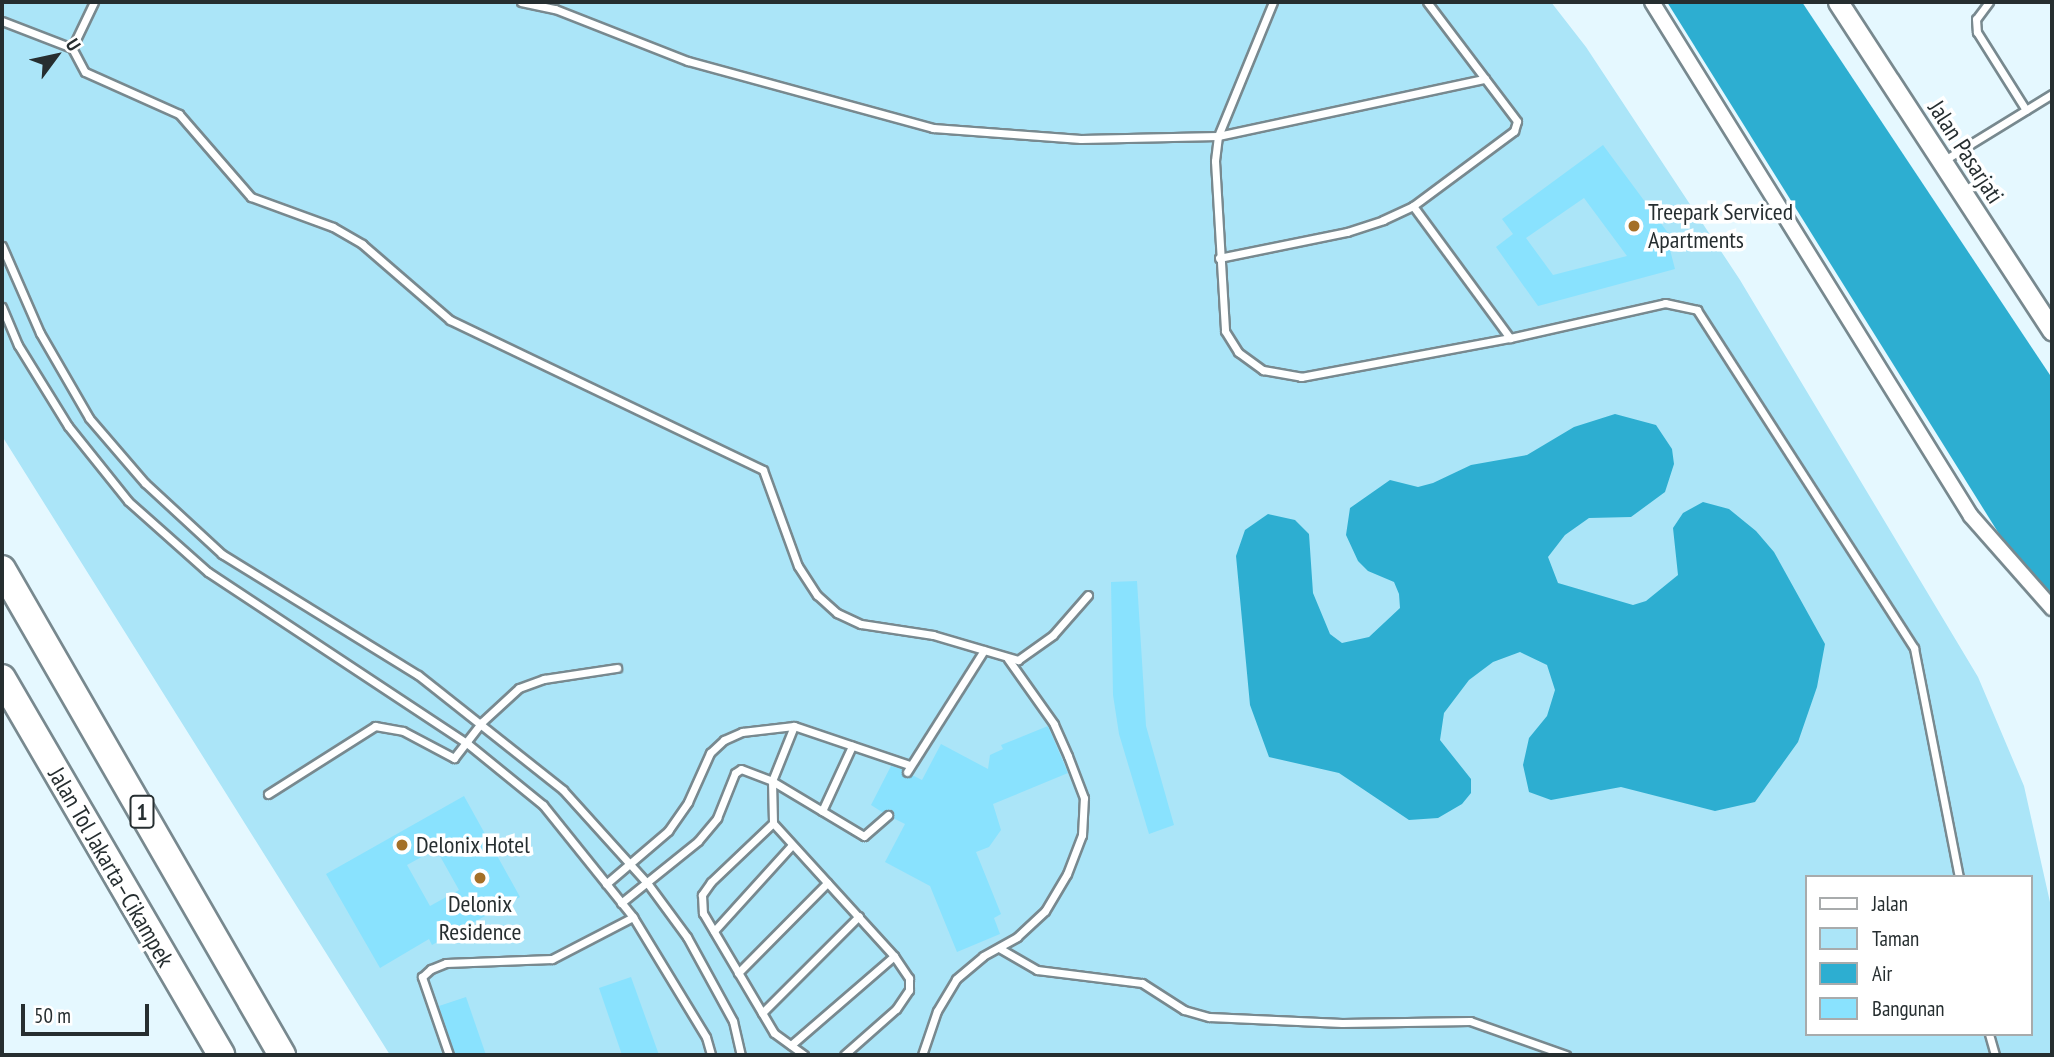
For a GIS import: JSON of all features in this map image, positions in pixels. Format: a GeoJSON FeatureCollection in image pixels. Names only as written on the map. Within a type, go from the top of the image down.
{"type":"FeatureCollection","features":[{"type":"Feature","properties":{"kind":"highway","name":"1"},"geometry":{"type":"LineString","coordinates":[[2,569],[282,1055]]}},
{"type":"Feature","properties":{"kind":"highway","name":"Jalan Tol Jakarta–Cikampek"},"geometry":{"type":"LineString","coordinates":[[2,678],[221,1055]]}},
{"type":"Feature","properties":{"kind":"main road","name":"Jalan Pasarjati"},"geometry":{"type":"LineString","coordinates":[[1838,2],[2052,330]]}},
{"type":"Feature","properties":{"kind":"street"},"geometry":{"type":"LineString","coordinates":[[1652,2],[1971,516],[2052,608]]}},
{"type":"Feature","properties":{"kind":"lane"},"geometry":{"type":"LineString","coordinates":[[72,48],[94,2]]}},
{"type":"Feature","properties":{"kind":"lane"},"geometry":{"type":"LineString","coordinates":[[520,2],[555,9],[688,61],[933,128],[1080,139],[1218,136],[1485,79]]}},
{"type":"Feature","properties":{"kind":"lane"},"geometry":{"type":"LineString","coordinates":[[1273,2],[1218,136],[1219,258],[1225,331],[1238,352],[1263,370],[1301,377],[1510,338],[1665,303],[1697,310],[1914,648],[1959,875]]}},
{"type":"Feature","properties":{"kind":"lane"},"geometry":{"type":"LineString","coordinates":[[1219,258],[1347,232],[1413,206],[1514,131],[1517,121],[1427,2]]}},
{"type":"Feature","properties":{"kind":"lane"},"geometry":{"type":"LineString","coordinates":[[1989,2],[1976,19],[1978,32],[2026,110]]}},
{"type":"Feature","properties":{"kind":"lane"},"geometry":{"type":"LineString","coordinates":[[2,21],[72,48],[85,72],[179,114],[251,197],[333,227],[362,244],[450,320],[763,470],[798,566],[817,595],[837,613],[861,624],[933,635],[1018,660],[1033,652],[1088,595]]}},
{"type":"Feature","properties":{"kind":"lane"},"geometry":{"type":"LineString","coordinates":[[1943,161],[2052,94]]}},
{"type":"Feature","properties":{"kind":"lane"},"geometry":{"type":"LineString","coordinates":[[1413,206],[1510,338]]}},
{"type":"Feature","properties":{"kind":"lane"},"geometry":{"type":"LineString","coordinates":[[2,246],[40,333],[89,418],[145,483],[222,554],[418,675],[482,722],[563,790],[648,884],[687,937],[733,1021],[741,1055]]}},
{"type":"Feature","properties":{"kind":"lane"},"geometry":{"type":"LineString","coordinates":[[2,307],[18,345],[68,426],[128,501],[208,572],[468,744],[542,806],[633,917],[705,1037],[711,1055]]}},
{"type":"Feature","properties":{"kind":"lane"},"geometry":{"type":"LineString","coordinates":[[606,884],[668,831],[688,802],[710,753],[724,740],[764,727],[794,726],[908,769],[984,650]]}},
{"type":"Feature","properties":{"kind":"lane"},"geometry":{"type":"LineString","coordinates":[[922,1055],[937,1011],[956,979],[1045,911],[1075,857],[1085,816],[1084,799],[1054,724],[1008,659]]}},
{"type":"Feature","properties":{"kind":"lane"},"geometry":{"type":"LineString","coordinates":[[268,794],[375,726],[403,731],[448,759],[468,744],[482,722],[519,688],[544,679],[617,668]]}},
{"type":"Feature","properties":{"kind":"lane"},"geometry":{"type":"LineString","coordinates":[[794,726],[772,781],[773,822],[894,956],[909,978],[909,990],[896,1009],[844,1055]]}},
{"type":"Feature","properties":{"kind":"lane"},"geometry":{"type":"LineString","coordinates":[[822,811],[852,746]]}},
{"type":"Feature","properties":{"kind":"lane"},"geometry":{"type":"LineString","coordinates":[[621,903],[648,884],[717,818],[735,772],[747,769],[772,781],[863,836],[888,815]]}},
{"type":"Feature","properties":{"kind":"lane"},"geometry":{"type":"LineString","coordinates":[[773,822],[764,826],[702,895],[703,912],[774,1033],[804,1055]]}},
{"type":"Feature","properties":{"kind":"lane"},"geometry":{"type":"LineString","coordinates":[[714,931],[792,845]]}},
{"type":"Feature","properties":{"kind":"lane"},"geometry":{"type":"LineString","coordinates":[[738,973],[827,883]]}},
{"type":"Feature","properties":{"kind":"lane"},"geometry":{"type":"LineString","coordinates":[[762,1013],[859,916]]}},
{"type":"Feature","properties":{"kind":"lane"},"geometry":{"type":"LineString","coordinates":[[449,1055],[422,977],[431,969],[446,963],[552,960],[633,917]]}},
{"type":"Feature","properties":{"kind":"lane"},"geometry":{"type":"LineString","coordinates":[[999,948],[1037,970],[1142,983],[1184,1010],[1209,1017],[1342,1023],[1470,1021],[1566,1055]]}},
{"type":"Feature","properties":{"kind":"lane"},"geometry":{"type":"LineString","coordinates":[[790,1045],[894,956]]}},
{"type":"Feature","properties":{"kind":"lane"},"geometry":{"type":"LineString","coordinates":[[1989,1036],[1994,1055]]}},
{"type":"Feature","properties":{"kind":"green space"},"geometry":{"type":"Polygon","coordinates":[[[2,2],[1551,2],[1586,47],[1740,280],[1978,677],[2024,786],[2052,911],[2052,1055],[390,1055],[2,436],[2,2]]]}},
{"type":"Feature","properties":{"kind":"water"},"geometry":{"type":"Polygon","coordinates":[[[1667,2],[1802,2],[2052,378],[2052,594],[2001,537],[1667,2]]]}},
{"type":"Feature","properties":{"kind":"water"},"geometry":{"type":"Polygon","coordinates":[[[1615,414],[1656,425],[1672,449],[1674,464],[1665,492],[1631,517],[1589,518],[1565,535],[1548,557],[1558,583],[1633,605],[1646,601],[1678,575],[1673,528],[1683,513],[1703,502],[1729,509],[1756,531],[1774,552],[1825,644],[1817,687],[1798,742],[1755,802],[1715,811],[1621,787],[1551,800],[1529,792],[1523,765],[1529,738],[1547,716],[1555,690],[1547,665],[1520,652],[1493,662],[1469,680],[1444,713],[1440,740],[1471,779],[1471,793],[1462,804],[1438,818],[1409,820],[1339,773],[1269,757],[1250,705],[1236,556],[1245,530],[1268,514],[1295,520],[1309,534],[1313,593],[1330,634],[1342,643],[1369,637],[1400,608],[1399,594],[1394,582],[1368,571],[1358,561],[1346,535],[1350,508],[1390,480],[1418,487],[1433,483],[1471,465],[1527,455],[1574,427],[1615,414]]]}},
{"type":"Feature","properties":{"kind":"building","name":"Treepark Serviced Apartments"},"geometry":{"type":"Polygon","coordinates":[[[1603,145],[1674,241],[1669,246],[1675,269],[1538,306],[1496,247],[1513,234],[1502,219],[1603,145]],[[1584,198],[1526,238],[1553,275],[1627,256],[1584,198]]]}},
{"type":"Feature","properties":{"kind":"building"},"geometry":{"type":"Polygon","coordinates":[[[1137,581],[1146,726],[1174,825],[1149,834],[1119,734],[1113,695],[1111,582],[1137,581]]]}},
{"type":"Feature","properties":{"kind":"building"},"geometry":{"type":"Polygon","coordinates":[[[1048,726],[1068,773],[993,804],[1001,830],[989,847],[976,852],[1001,914],[994,918],[1000,934],[957,952],[930,886],[885,862],[905,824],[893,818],[891,809],[882,812],[871,805],[891,766],[902,769],[904,777],[912,775],[922,780],[941,744],[988,769],[990,755],[1003,749],[1001,745],[1048,726]]]}},
{"type":"Feature","properties":{"kind":"building","name":"Delonix Residence"},"geometry":{"type":"Polygon","coordinates":[[[464,796],[520,897],[432,945],[429,939],[380,968],[326,874],[464,796]],[[436,849],[407,865],[430,906],[459,890],[436,849]]]}},
{"type":"Feature","properties":{"kind":"building"},"geometry":{"type":"Polygon","coordinates":[[[631,977],[659,1055],[622,1055],[599,988],[631,977]]]}},
{"type":"Feature","properties":{"kind":"building"},"geometry":{"type":"Polygon","coordinates":[[[466,997],[486,1055],[455,1055],[439,1006],[466,997]]]}},
{"type":"Feature","properties":{"kind":"place","name":"Treepark Serviced Apartments"},"geometry":{"type":"Point","coordinates":[1634,226]}},
{"type":"Feature","properties":{"kind":"place","name":"Delonix Hotel"},"geometry":{"type":"Point","coordinates":[402,845]}},
{"type":"Feature","properties":{"kind":"place","name":"Delonix Residence"},"geometry":{"type":"Point","coordinates":[480,878]}}]}
